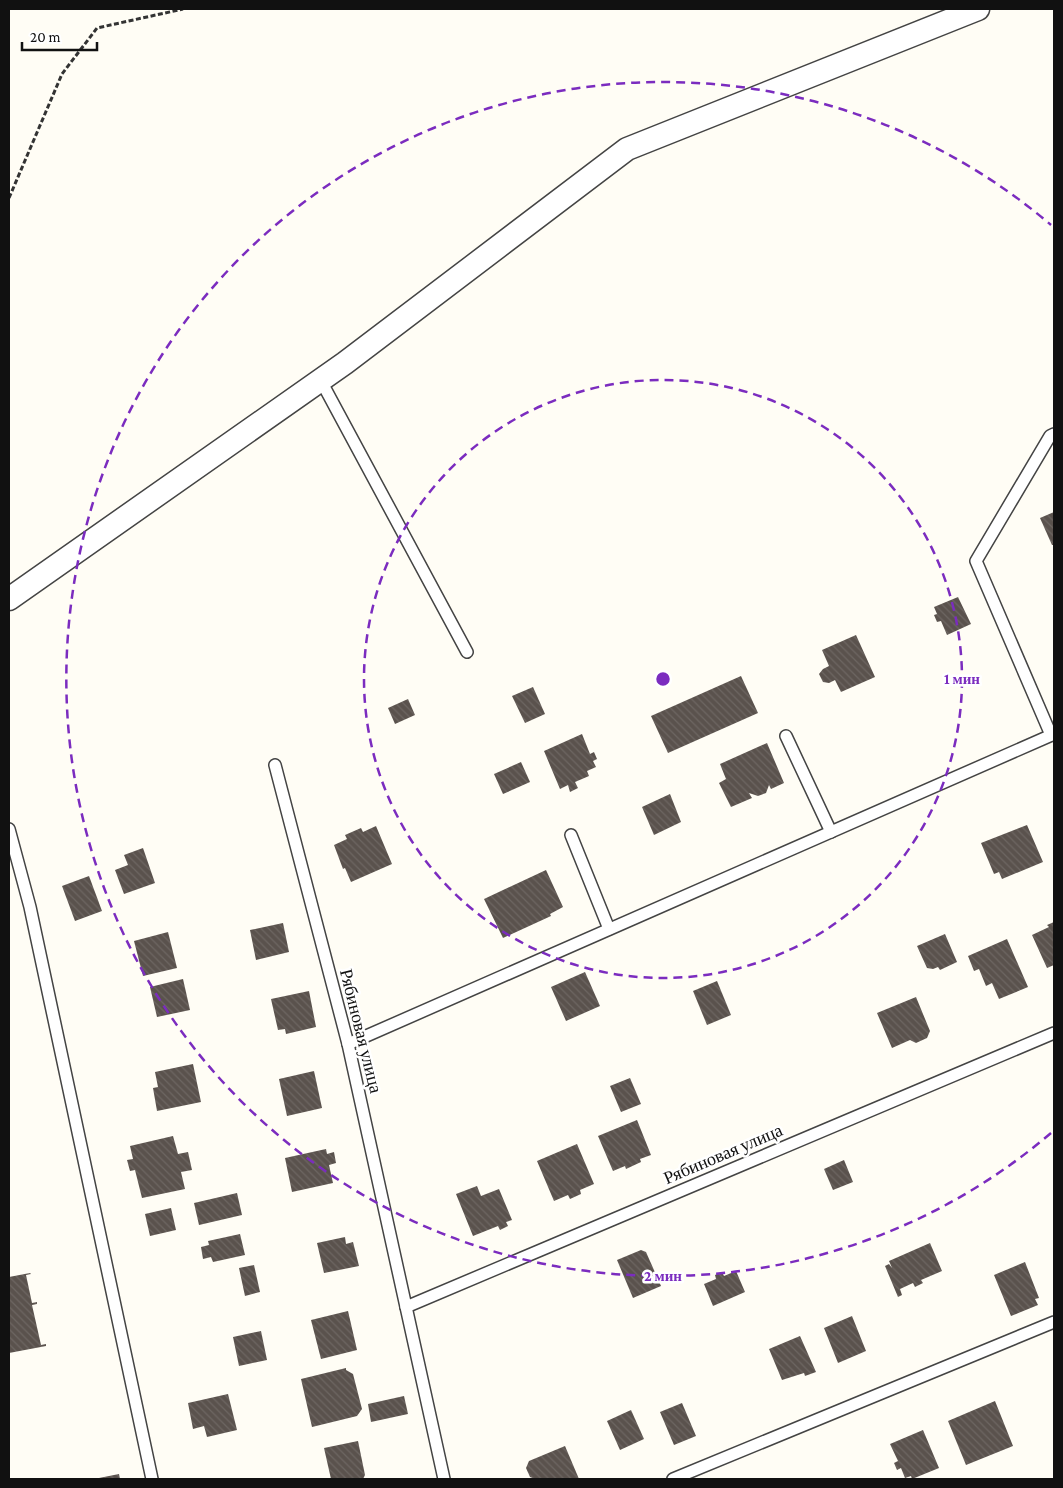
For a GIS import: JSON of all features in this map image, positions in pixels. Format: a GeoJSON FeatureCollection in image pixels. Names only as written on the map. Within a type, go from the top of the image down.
{"type":"FeatureCollection","features":[{"type":"Feature","properties":{"kind":"street"},"geometry":{"type":"LineString","coordinates":[[9,599],[353,357],[627,149],[978,9]]}},
{"type":"Feature","properties":{"kind":"lane"},"geometry":{"type":"LineString","coordinates":[[320,379],[467,652]]}},
{"type":"Feature","properties":{"kind":"lane"},"geometry":{"type":"LineString","coordinates":[[348,1044],[1053,734],[976,561],[1050,436],[1054,434]]}},
{"type":"Feature","properties":{"kind":"lane"},"geometry":{"type":"LineString","coordinates":[[786,736],[831,832]]}},
{"type":"Feature","properties":{"kind":"lane","name":"Рябиновая улица"},"geometry":{"type":"LineString","coordinates":[[275,765],[348,1044],[444,1479]]}},
{"type":"Feature","properties":{"kind":"lane"},"geometry":{"type":"LineString","coordinates":[[9,829],[30,907],[152,1479]]}},
{"type":"Feature","properties":{"kind":"lane"},"geometry":{"type":"LineString","coordinates":[[571,835],[609,929]]}},
{"type":"Feature","properties":{"kind":"lane","name":"Рябиновая улица"},"geometry":{"type":"LineString","coordinates":[[406,1307],[1054,1033]]}},
{"type":"Feature","properties":{"kind":"lane"},"geometry":{"type":"LineString","coordinates":[[673,1479],[1054,1322]]}},
{"type":"Feature","properties":{"kind":"path"},"geometry":{"type":"LineString","coordinates":[[9,198],[62,74],[97,28],[183,9]]}},
{"type":"Feature","properties":{"kind":"building"},"geometry":{"type":"Polygon","coordinates":[[[1054,512],[1054,545],[1052,545],[1040,518],[1054,512]]]}},
{"type":"Feature","properties":{"kind":"building"},"geometry":{"type":"Polygon","coordinates":[[[958,597],[971,624],[947,635],[941,621],[937,622],[934,615],[937,614],[934,607],[958,597]]]}},
{"type":"Feature","properties":{"kind":"building"},"geometry":{"type":"Polygon","coordinates":[[[856,635],[875,677],[841,692],[835,680],[829,683],[823,682],[819,674],[829,666],[822,650],[856,635]]]}},
{"type":"Feature","properties":{"kind":"building"},"geometry":{"type":"Polygon","coordinates":[[[741,676],[758,713],[668,753],[651,716],[741,676]]]}},
{"type":"Feature","properties":{"kind":"building"},"geometry":{"type":"Polygon","coordinates":[[[533,687],[545,714],[525,723],[512,696],[533,687]]]}},
{"type":"Feature","properties":{"kind":"building"},"geometry":{"type":"Polygon","coordinates":[[[408,699],[415,715],[395,724],[388,708],[408,699]]]}},
{"type":"Feature","properties":{"kind":"building"},"geometry":{"type":"Polygon","coordinates":[[[582,734],[590,754],[594,752],[597,759],[593,761],[596,767],[587,771],[589,776],[575,782],[578,788],[570,792],[568,785],[560,789],[544,751],[582,734]]]}},
{"type":"Feature","properties":{"kind":"building"},"geometry":{"type":"Polygon","coordinates":[[[767,743],[784,783],[771,789],[769,785],[766,793],[758,796],[749,793],[752,798],[731,807],[719,783],[726,779],[720,764],[767,743]]]}},
{"type":"Feature","properties":{"kind":"building"},"geometry":{"type":"Polygon","coordinates":[[[521,762],[530,782],[503,794],[494,774],[521,762]]]}},
{"type":"Feature","properties":{"kind":"building"},"geometry":{"type":"Polygon","coordinates":[[[670,794],[681,822],[654,835],[642,807],[670,794]]]}},
{"type":"Feature","properties":{"kind":"building"},"geometry":{"type":"Polygon","coordinates":[[[1027,825],[1043,862],[1002,879],[999,872],[994,874],[981,843],[1027,825]]]}},
{"type":"Feature","properties":{"kind":"building"},"geometry":{"type":"Polygon","coordinates":[[[376,826],[392,864],[351,882],[345,868],[343,869],[334,845],[347,839],[345,835],[361,828],[363,832],[376,826]]]}},
{"type":"Feature","properties":{"kind":"building"},"geometry":{"type":"Polygon","coordinates":[[[143,848],[155,883],[124,894],[115,870],[128,865],[124,855],[143,848]]]}},
{"type":"Feature","properties":{"kind":"building"},"geometry":{"type":"Polygon","coordinates":[[[546,870],[563,907],[550,914],[551,916],[503,938],[484,899],[546,870]]]}},
{"type":"Feature","properties":{"kind":"building"},"geometry":{"type":"Polygon","coordinates":[[[89,876],[102,911],[75,921],[62,886],[89,876]]]}},
{"type":"Feature","properties":{"kind":"building"},"geometry":{"type":"Polygon","coordinates":[[[1054,922],[1054,965],[1047,968],[1032,935],[1049,927],[1047,925],[1054,922]]]}},
{"type":"Feature","properties":{"kind":"building"},"geometry":{"type":"Polygon","coordinates":[[[283,923],[289,952],[256,960],[250,930],[283,923]]]}},
{"type":"Feature","properties":{"kind":"building"},"geometry":{"type":"Polygon","coordinates":[[[168,932],[177,968],[143,976],[134,941],[168,932]]]}},
{"type":"Feature","properties":{"kind":"building"},"geometry":{"type":"Polygon","coordinates":[[[945,934],[957,962],[940,970],[938,967],[933,969],[927,968],[917,946],[945,934]]]}},
{"type":"Feature","properties":{"kind":"building"},"geometry":{"type":"Polygon","coordinates":[[[1007,939],[1028,987],[999,999],[992,983],[986,986],[979,969],[974,971],[968,956],[1007,939]]]}},
{"type":"Feature","properties":{"kind":"building"},"geometry":{"type":"Polygon","coordinates":[[[585,972],[600,1006],[566,1021],[551,987],[585,972]]]}},
{"type":"Feature","properties":{"kind":"building"},"geometry":{"type":"Polygon","coordinates":[[[183,979],[190,1010],[157,1017],[150,987],[183,979]]]}},
{"type":"Feature","properties":{"kind":"building"},"geometry":{"type":"Polygon","coordinates":[[[717,981],[731,1015],[707,1025],[693,991],[717,981]]]}},
{"type":"Feature","properties":{"kind":"building"},"geometry":{"type":"Polygon","coordinates":[[[309,991],[316,1027],[286,1034],[285,1029],[278,1030],[271,999],[309,991]]]}},
{"type":"Feature","properties":{"kind":"building"},"geometry":{"type":"Polygon","coordinates":[[[916,997],[930,1031],[927,1038],[916,1043],[910,1040],[892,1048],[877,1013],[916,997]]]}},
{"type":"Feature","properties":{"kind":"building"},"geometry":{"type":"Polygon","coordinates":[[[193,1064],[201,1102],[157,1111],[153,1088],[158,1087],[155,1072],[193,1064]]]}},
{"type":"Feature","properties":{"kind":"building"},"geometry":{"type":"Polygon","coordinates":[[[314,1071],[322,1108],[287,1116],[279,1079],[314,1071]]]}},
{"type":"Feature","properties":{"kind":"building"},"geometry":{"type":"Polygon","coordinates":[[[630,1078],[641,1104],[621,1112],[610,1086],[630,1078]]]}},
{"type":"Feature","properties":{"kind":"building"},"geometry":{"type":"Polygon","coordinates":[[[637,1120],[651,1155],[640,1159],[641,1162],[626,1169],[625,1166],[613,1171],[598,1136],[637,1120]]]}},
{"type":"Feature","properties":{"kind":"building"},"geometry":{"type":"Polygon","coordinates":[[[173,1136],[178,1154],[188,1152],[192,1170],[181,1172],[185,1189],[142,1198],[135,1170],[130,1171],[127,1160],[133,1159],[130,1146],[173,1136]]]}},
{"type":"Feature","properties":{"kind":"building"},"geometry":{"type":"Polygon","coordinates":[[[577,1144],[594,1184],[580,1190],[581,1194],[570,1199],[568,1195],[554,1201],[537,1161],[577,1144]]]}},
{"type":"Feature","properties":{"kind":"building"},"geometry":{"type":"Polygon","coordinates":[[[326,1149],[327,1154],[334,1152],[336,1163],[329,1165],[333,1183],[292,1192],[285,1158],[326,1149]]]}},
{"type":"Feature","properties":{"kind":"building"},"geometry":{"type":"Polygon","coordinates":[[[844,1160],[853,1182],[833,1190],[824,1169],[844,1160]]]}},
{"type":"Feature","properties":{"kind":"building"},"geometry":{"type":"Polygon","coordinates":[[[477,1186],[481,1196],[499,1189],[512,1220],[506,1222],[508,1226],[500,1230],[498,1226],[473,1236],[456,1194],[477,1186]]]}},
{"type":"Feature","properties":{"kind":"building"},"geometry":{"type":"Polygon","coordinates":[[[237,1193],[242,1215],[199,1225],[194,1203],[237,1193]]]}},
{"type":"Feature","properties":{"kind":"building"},"geometry":{"type":"Polygon","coordinates":[[[171,1208],[176,1230],[150,1236],[145,1214],[171,1208]]]}},
{"type":"Feature","properties":{"kind":"building"},"geometry":{"type":"Polygon","coordinates":[[[240,1234],[245,1255],[213,1262],[211,1257],[203,1259],[201,1247],[209,1245],[208,1241],[240,1234]]]}},
{"type":"Feature","properties":{"kind":"building"},"geometry":{"type":"Polygon","coordinates":[[[345,1237],[346,1244],[353,1242],[359,1266],[324,1273],[317,1243],[345,1237]]]}},
{"type":"Feature","properties":{"kind":"building"},"geometry":{"type":"Polygon","coordinates":[[[930,1243],[942,1271],[921,1280],[923,1283],[915,1287],[913,1283],[900,1289],[902,1295],[898,1297],[885,1266],[889,1264],[892,1268],[889,1261],[930,1243]]]}},
{"type":"Feature","properties":{"kind":"building"},"geometry":{"type":"Polygon","coordinates":[[[641,1250],[646,1252],[661,1286],[633,1298],[617,1260],[641,1250]]]}},
{"type":"Feature","properties":{"kind":"building"},"geometry":{"type":"Polygon","coordinates":[[[1025,1262],[1039,1298],[1035,1299],[1038,1305],[1011,1316],[994,1275],[1025,1262]]]}},
{"type":"Feature","properties":{"kind":"building"},"geometry":{"type":"Polygon","coordinates":[[[254,1265],[260,1292],[245,1296],[239,1268],[254,1265]]]}},
{"type":"Feature","properties":{"kind":"building"},"geometry":{"type":"Polygon","coordinates":[[[736,1271],[745,1292],[713,1306],[704,1284],[716,1279],[715,1275],[722,1272],[724,1276],[736,1271]]]}},
{"type":"Feature","properties":{"kind":"building"},"geometry":{"type":"Polygon","coordinates":[[[30,1273],[26,1275],[32,1303],[37,1302],[37,1304],[32,1305],[41,1345],[46,1344],[46,1346],[9,1353],[9,1277],[30,1273]]]}},
{"type":"Feature","properties":{"kind":"building"},"geometry":{"type":"Polygon","coordinates":[[[348,1311],[357,1350],[321,1359],[311,1320],[348,1311]]]}},
{"type":"Feature","properties":{"kind":"building"},"geometry":{"type":"Polygon","coordinates":[[[852,1316],[866,1351],[838,1363],[824,1328],[852,1316]]]}},
{"type":"Feature","properties":{"kind":"building"},"geometry":{"type":"Polygon","coordinates":[[[261,1331],[267,1360],[239,1366],[233,1337],[261,1331]]]}},
{"type":"Feature","properties":{"kind":"building"},"geometry":{"type":"Polygon","coordinates":[[[800,1336],[816,1372],[805,1376],[804,1373],[782,1380],[769,1349],[800,1336]]]}},
{"type":"Feature","properties":{"kind":"building"},"geometry":{"type":"Polygon","coordinates":[[[346,1368],[346,1370],[353,1374],[362,1409],[357,1416],[312,1427],[301,1379],[346,1368]]]}},
{"type":"Feature","properties":{"kind":"building"},"geometry":{"type":"Polygon","coordinates":[[[228,1394],[237,1430],[207,1437],[204,1426],[193,1429],[188,1403],[228,1394]]]}},
{"type":"Feature","properties":{"kind":"building"},"geometry":{"type":"Polygon","coordinates":[[[404,1396],[408,1414],[371,1422],[368,1404],[404,1396]]]}},
{"type":"Feature","properties":{"kind":"building"},"geometry":{"type":"Polygon","coordinates":[[[995,1401],[1013,1446],[966,1465],[948,1421],[995,1401]]]}},
{"type":"Feature","properties":{"kind":"building"},"geometry":{"type":"Polygon","coordinates":[[[682,1403],[696,1436],[674,1445],[660,1412],[682,1403]]]}},
{"type":"Feature","properties":{"kind":"building"},"geometry":{"type":"Polygon","coordinates":[[[631,1410],[644,1439],[620,1450],[607,1421],[631,1410]]]}},
{"type":"Feature","properties":{"kind":"building"},"geometry":{"type":"Polygon","coordinates":[[[923,1430],[939,1468],[912,1479],[911,1476],[905,1478],[901,1468],[897,1470],[894,1463],[898,1461],[890,1444],[923,1430]]]}},
{"type":"Feature","properties":{"kind":"building"},"geometry":{"type":"Polygon","coordinates":[[[358,1441],[365,1475],[363,1479],[331,1479],[324,1448],[358,1441]]]}},
{"type":"Feature","properties":{"kind":"building"},"geometry":{"type":"Polygon","coordinates":[[[565,1446],[579,1479],[535,1479],[530,1477],[526,1468],[529,1461],[565,1446]]]}},
{"type":"Feature","properties":{"kind":"building"},"geometry":{"type":"Polygon","coordinates":[[[119,1474],[120,1479],[99,1479],[99,1478],[119,1474]]]}}]}
